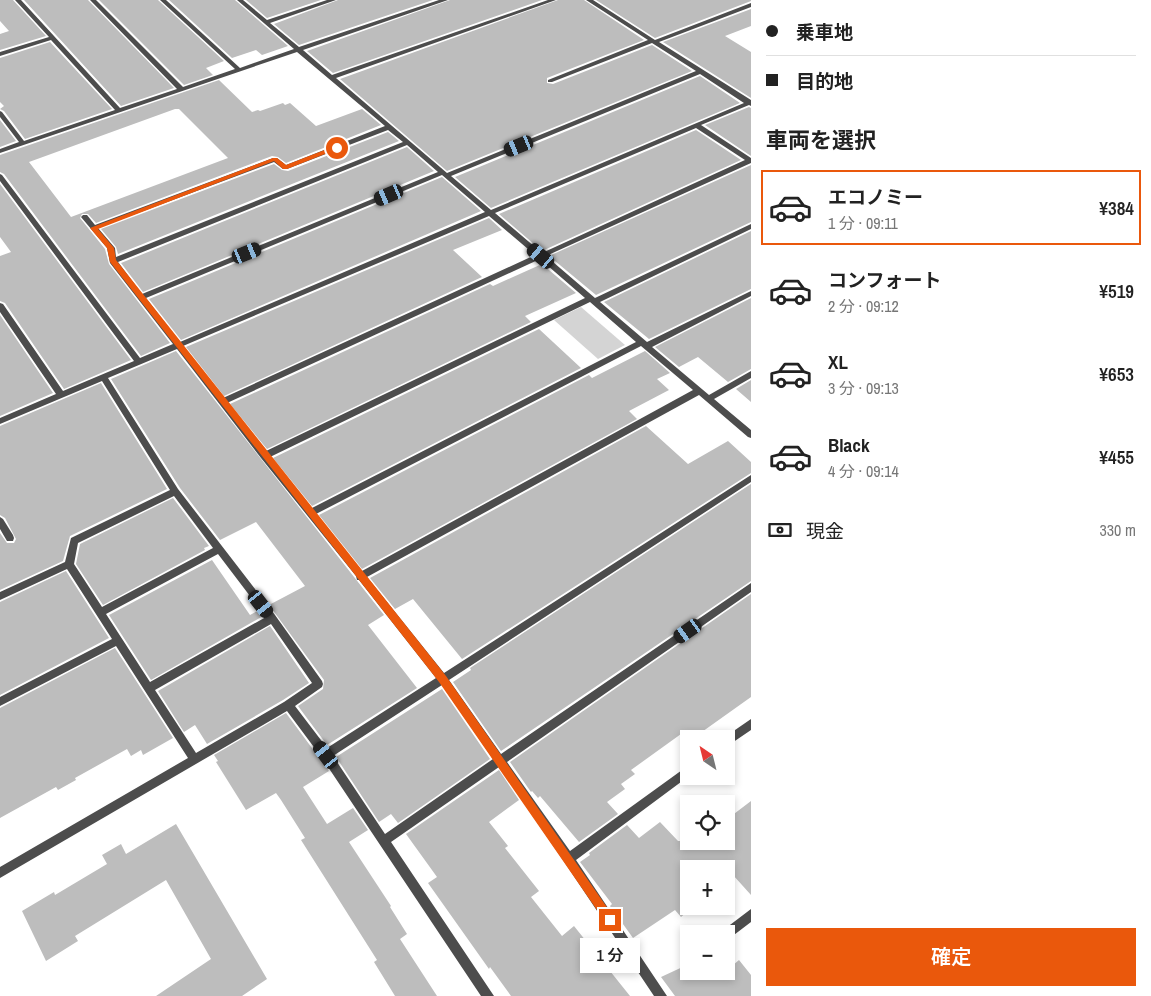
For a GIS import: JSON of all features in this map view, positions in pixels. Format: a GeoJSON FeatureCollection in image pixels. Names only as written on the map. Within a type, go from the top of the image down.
{"type":"FeatureCollection","features":[{"type":"Feature","properties":{"kind":"street"},"geometry":{"type":"LineString","coordinates":[[18,0],[119,111]]}},
{"type":"Feature","properties":{"kind":"street"},"geometry":{"type":"LineString","coordinates":[[93,0],[182,90]]}},
{"type":"Feature","properties":{"kind":"street"},"geometry":{"type":"LineString","coordinates":[[162,0],[239,70]]}},
{"type":"Feature","properties":{"kind":"street"},"geometry":{"type":"LineString","coordinates":[[240,0],[751,435]]}},
{"type":"Feature","properties":{"kind":"street"},"geometry":{"type":"LineString","coordinates":[[266,22],[333,0]]}},
{"type":"Feature","properties":{"kind":"street"},"geometry":{"type":"LineString","coordinates":[[0,151],[445,0]]}},
{"type":"Feature","properties":{"kind":"street"},"geometry":{"type":"LineString","coordinates":[[331,78],[553,0]]}},
{"type":"Feature","properties":{"kind":"street"},"geometry":{"type":"LineString","coordinates":[[589,0],[750,103]]}},
{"type":"Feature","properties":{"kind":"street"},"geometry":{"type":"LineString","coordinates":[[550,81],[751,5]]}},
{"type":"Feature","properties":{"kind":"street"},"geometry":{"type":"LineString","coordinates":[[0,54],[52,38]]}},
{"type":"Feature","properties":{"kind":"street"},"geometry":{"type":"LineString","coordinates":[[141,297],[700,72]]}},
{"type":"Feature","properties":{"kind":"street"},"geometry":{"type":"LineString","coordinates":[[0,421],[750,103]]}},
{"type":"Feature","properties":{"kind":"street"},"geometry":{"type":"LineString","coordinates":[[0,113],[24,143]]}},
{"type":"Feature","properties":{"kind":"street"},"geometry":{"type":"LineString","coordinates":[[698,126],[750,160]]}},
{"type":"Feature","properties":{"kind":"street"},"geometry":{"type":"LineString","coordinates":[[93,228],[275,159],[285,168],[389,127]]}},
{"type":"Feature","properties":{"kind":"street"},"geometry":{"type":"LineString","coordinates":[[112,261],[407,143]]}},
{"type":"Feature","properties":{"kind":"street"},"geometry":{"type":"LineString","coordinates":[[222,402],[750,160]]}},
{"type":"Feature","properties":{"kind":"street"},"geometry":{"type":"LineString","coordinates":[[0,176],[139,362]]}},
{"type":"Feature","properties":{"kind":"street"},"geometry":{"type":"LineString","coordinates":[[85,218],[110,248],[112,261],[178,346],[443,679],[569,859],[661,996]]}},
{"type":"Feature","properties":{"kind":"street"},"geometry":{"type":"LineString","coordinates":[[264,456],[751,226]]}},
{"type":"Feature","properties":{"kind":"street"},"geometry":{"type":"LineString","coordinates":[[310,513],[644,344],[751,293]]}},
{"type":"Feature","properties":{"kind":"street"},"geometry":{"type":"LineString","coordinates":[[0,306],[61,395]]}},
{"type":"Feature","properties":{"kind":"street"},"geometry":{"type":"LineString","coordinates":[[708,399],[751,374]]}},
{"type":"Feature","properties":{"kind":"street"},"geometry":{"type":"LineString","coordinates":[[0,873],[194,758],[288,705],[318,684],[272,618],[218,550],[175,491],[103,377]]}},
{"type":"Feature","properties":{"kind":"street"},"geometry":{"type":"LineString","coordinates":[[360,577],[699,391]]}},
{"type":"Feature","properties":{"kind":"street"},"geometry":{"type":"LineString","coordinates":[[326,755],[751,478]]}},
{"type":"Feature","properties":{"kind":"street"},"geometry":{"type":"LineString","coordinates":[[175,491],[74,541],[69,564],[194,758]]}},
{"type":"Feature","properties":{"kind":"street"},"geometry":{"type":"LineString","coordinates":[[0,521],[10,538]]}},
{"type":"Feature","properties":{"kind":"street"},"geometry":{"type":"LineString","coordinates":[[101,612],[218,550]]}},
{"type":"Feature","properties":{"kind":"street"},"geometry":{"type":"LineString","coordinates":[[0,596],[69,564]]}},
{"type":"Feature","properties":{"kind":"street"},"geometry":{"type":"LineString","coordinates":[[384,841],[751,587]]}},
{"type":"Feature","properties":{"kind":"street"},"geometry":{"type":"LineString","coordinates":[[149,688],[272,618]]}},
{"type":"Feature","properties":{"kind":"street"},"geometry":{"type":"LineString","coordinates":[[0,702],[118,640]]}},
{"type":"Feature","properties":{"kind":"street"},"geometry":{"type":"LineString","coordinates":[[288,705],[326,755],[488,996]]}},
{"type":"Feature","properties":{"kind":"street"},"geometry":{"type":"LineString","coordinates":[[735,736],[751,724]]}},
{"type":"Feature","properties":{"kind":"street"},"geometry":{"type":"LineString","coordinates":[[569,859],[680,777]]}},
{"type":"Feature","properties":{"kind":"street"},"geometry":{"type":"LineString","coordinates":[[735,927],[751,915]]}},
{"type":"Feature","properties":{"kind":"shaded area"},"geometry":{"type":"Polygon","coordinates":[[[581,307],[625,345],[598,359],[554,320],[581,307]]]}},
{"type":"Feature","properties":{"kind":"building"},"geometry":{"type":"Polygon","coordinates":[[[0,0],[13,0],[46,36],[0,50],[0,34],[9,31],[0,21],[0,0]]]}},
{"type":"Feature","properties":{"kind":"building"},"geometry":{"type":"Polygon","coordinates":[[[24,0],[88,0],[174,88],[121,106],[24,0]]]}},
{"type":"Feature","properties":{"kind":"building"},"geometry":{"type":"Polygon","coordinates":[[[99,0],[158,0],[224,61],[206,68],[213,75],[184,85],[99,0]]]}},
{"type":"Feature","properties":{"kind":"building"},"geometry":{"type":"Polygon","coordinates":[[[169,0],[235,0],[288,46],[262,55],[256,50],[232,58],[169,0]]]}},
{"type":"Feature","properties":{"kind":"building"},"geometry":{"type":"Polygon","coordinates":[[[246,0],[321,0],[267,18],[246,0]]]}},
{"type":"Feature","properties":{"kind":"building"},"geometry":{"type":"Polygon","coordinates":[[[338,0],[433,0],[299,45],[274,24],[338,0]]]}},
{"type":"Feature","properties":{"kind":"building"},"geometry":{"type":"Polygon","coordinates":[[[450,0],[542,0],[333,73],[307,51],[450,0]]]}},
{"type":"Feature","properties":{"kind":"building"},"geometry":{"type":"Polygon","coordinates":[[[558,0],[584,0],[644,40],[547,78],[547,83],[553,84],[652,45],[692,71],[447,171],[340,79],[558,0]]]}},
{"type":"Feature","properties":{"kind":"building"},"geometry":{"type":"Polygon","coordinates":[[[596,0],[751,0],[751,1],[655,38],[596,0]]]}},
{"type":"Feature","properties":{"kind":"building"},"geometry":{"type":"Polygon","coordinates":[[[751,9],[751,26],[725,36],[751,52],[751,98],[663,42],[751,9]]]}},
{"type":"Feature","properties":{"kind":"building"},"geometry":{"type":"Polygon","coordinates":[[[50,42],[112,109],[25,139],[4,111],[0,109],[4,106],[0,102],[0,58],[50,42]]]}},
{"type":"Feature","properties":{"kind":"building"},"geometry":{"type":"Polygon","coordinates":[[[700,76],[740,103],[491,208],[455,177],[700,76]]]}},
{"type":"Feature","properties":{"kind":"building"},"geometry":{"type":"Polygon","coordinates":[[[219,80],[252,112],[283,103],[285,105],[290,103],[316,126],[362,109],[381,125],[286,163],[278,157],[272,156],[96,223],[88,214],[82,214],[80,218],[105,249],[109,264],[170,343],[141,356],[4,174],[0,172],[0,155],[219,80]],[[179,109],[29,162],[71,217],[228,158],[179,109]]]}},
{"type":"Feature","properties":{"kind":"building"},"geometry":{"type":"Polygon","coordinates":[[[749,107],[751,108],[751,156],[705,125],[749,107]]]}},
{"type":"Feature","properties":{"kind":"building"},"geometry":{"type":"Polygon","coordinates":[[[0,120],[16,141],[0,147],[0,120]]]}},
{"type":"Feature","properties":{"kind":"building"},"geometry":{"type":"Polygon","coordinates":[[[696,130],[741,160],[542,251],[499,214],[696,130]]]}},
{"type":"Feature","properties":{"kind":"building"},"geometry":{"type":"Polygon","coordinates":[[[388,132],[399,141],[118,254],[116,247],[101,229],[274,164],[282,170],[288,171],[388,132]]]}},
{"type":"Feature","properties":{"kind":"building"},"geometry":{"type":"Polygon","coordinates":[[[407,147],[434,171],[143,292],[121,263],[407,147]]]}},
{"type":"Feature","properties":{"kind":"building"},"geometry":{"type":"Polygon","coordinates":[[[751,165],[751,222],[596,295],[549,256],[751,165]]]}},
{"type":"Feature","properties":{"kind":"building"},"geometry":{"type":"Polygon","coordinates":[[[442,177],[481,211],[181,340],[149,299],[442,177]]]}},
{"type":"Feature","properties":{"kind":"building"},"geometry":{"type":"Polygon","coordinates":[[[0,184],[131,360],[64,389],[5,303],[0,301],[0,256],[11,252],[0,237],[0,184]]]}},
{"type":"Feature","properties":{"kind":"building"},"geometry":{"type":"Polygon","coordinates":[[[489,218],[502,230],[453,250],[482,277],[224,396],[186,347],[489,218]]]}},
{"type":"Feature","properties":{"kind":"building"},"geometry":{"type":"Polygon","coordinates":[[[751,231],[751,289],[649,339],[604,302],[751,231]]]}},
{"type":"Feature","properties":{"kind":"building"},"geometry":{"type":"Polygon","coordinates":[[[542,264],[576,293],[525,316],[531,322],[267,449],[230,404],[490,284],[493,286],[542,264]]]}},
{"type":"Feature","properties":{"kind":"building"},"geometry":{"type":"Polygon","coordinates":[[[751,298],[751,369],[728,382],[698,357],[679,367],[655,347],[751,298]]]}},
{"type":"Feature","properties":{"kind":"building"},"geometry":{"type":"Polygon","coordinates":[[[0,315],[53,393],[0,416],[0,315]]]}},
{"type":"Feature","properties":{"kind":"building"},"geometry":{"type":"Polygon","coordinates":[[[539,329],[581,368],[312,506],[273,458],[539,329]]]}},
{"type":"Feature","properties":{"kind":"building"},"geometry":{"type":"Polygon","coordinates":[[[176,351],[384,615],[368,625],[417,688],[327,745],[298,706],[323,689],[324,680],[269,605],[305,586],[256,522],[220,540],[180,488],[111,379],[176,351]]]}},
{"type":"Feature","properties":{"kind":"building"},"geometry":{"type":"Polygon","coordinates":[[[645,351],[670,373],[657,379],[669,390],[629,411],[637,419],[362,569],[319,515],[589,375],[592,378],[645,351]]]}},
{"type":"Feature","properties":{"kind":"building"},"geometry":{"type":"Polygon","coordinates":[[[751,380],[751,402],[736,389],[751,380]]]}},
{"type":"Feature","properties":{"kind":"building"},"geometry":{"type":"Polygon","coordinates":[[[101,383],[167,489],[70,536],[63,561],[0,590],[0,533],[7,543],[14,543],[16,539],[5,518],[0,515],[0,426],[101,383]]]}},
{"type":"Feature","properties":{"kind":"building"},"geometry":{"type":"Polygon","coordinates":[[[646,426],[688,464],[728,441],[751,462],[751,473],[462,659],[413,599],[395,609],[370,578],[646,426]]]}},
{"type":"Feature","properties":{"kind":"building"},"geometry":{"type":"Polygon","coordinates":[[[751,484],[751,581],[501,751],[453,682],[471,670],[470,668],[751,484]]]}},
{"type":"Feature","properties":{"kind":"building"},"geometry":{"type":"Polygon","coordinates":[[[173,498],[209,546],[204,548],[205,550],[103,605],[76,564],[80,544],[173,498]]]}},
{"type":"Feature","properties":{"kind":"building"},"geometry":{"type":"Polygon","coordinates":[[[212,560],[250,615],[259,610],[263,616],[151,680],[109,615],[212,560]]]}},
{"type":"Feature","properties":{"kind":"building"},"geometry":{"type":"Polygon","coordinates":[[[66,571],[109,638],[0,695],[0,602],[66,571]]]}},
{"type":"Feature","properties":{"kind":"building"},"geometry":{"type":"Polygon","coordinates":[[[751,594],[751,697],[705,730],[680,730],[680,735],[631,770],[635,774],[621,784],[625,789],[607,802],[618,814],[579,842],[540,796],[538,798],[531,792],[510,762],[751,594]]]}},
{"type":"Feature","properties":{"kind":"building"},"geometry":{"type":"Polygon","coordinates":[[[270,626],[309,683],[207,744],[195,725],[184,732],[158,691],[270,626]]]}},
{"type":"Feature","properties":{"kind":"building"},"geometry":{"type":"Polygon","coordinates":[[[115,648],[173,738],[143,755],[141,750],[131,756],[127,749],[75,778],[76,780],[58,790],[56,787],[0,818],[0,708],[115,648]]]}},
{"type":"Feature","properties":{"kind":"building"},"geometry":{"type":"Polygon","coordinates":[[[442,689],[490,759],[398,823],[391,814],[379,822],[336,757],[442,689]]]}},
{"type":"Feature","properties":{"kind":"building"},"geometry":{"type":"Polygon","coordinates":[[[286,713],[329,771],[303,787],[327,824],[353,808],[368,830],[349,842],[407,934],[400,939],[437,996],[395,996],[374,962],[377,960],[301,840],[305,838],[276,793],[246,810],[216,762],[218,761],[214,755],[286,713]]]}},
{"type":"Feature","properties":{"kind":"building"},"geometry":{"type":"Polygon","coordinates":[[[499,770],[519,800],[489,822],[508,846],[505,848],[539,891],[531,897],[562,936],[574,926],[630,996],[511,996],[490,967],[489,969],[428,883],[437,877],[406,834],[499,770]]]}},
{"type":"Feature","properties":{"kind":"building"},"geometry":{"type":"Polygon","coordinates":[[[751,801],[751,895],[735,877],[735,860],[680,860],[680,915],[683,915],[681,917],[675,910],[633,938],[610,906],[612,904],[580,862],[590,855],[589,853],[627,825],[639,838],[660,822],[680,841],[680,850],[735,850],[735,813],[751,801]]]}},
{"type":"Feature","properties":{"kind":"building"},"geometry":{"type":"Polygon","coordinates":[[[176,824],[267,979],[242,996],[156,996],[211,959],[166,880],[75,936],[78,941],[46,961],[22,911],[54,892],[55,895],[107,864],[102,855],[121,844],[126,854],[176,824]]]}},
{"type":"Feature","properties":{"kind":"building"},"geometry":{"type":"Polygon","coordinates":[[[739,960],[751,975],[751,996],[675,996],[661,977],[680,968],[680,980],[735,980],[735,963],[739,960]]]}},
{"type":"Feature","properties":{"kind":"route"},"geometry":{"type":"LineString","coordinates":[[337,148],[285,168],[275,159],[93,228],[110,248],[112,261],[360,577],[443,679],[610,920]]}}]}
